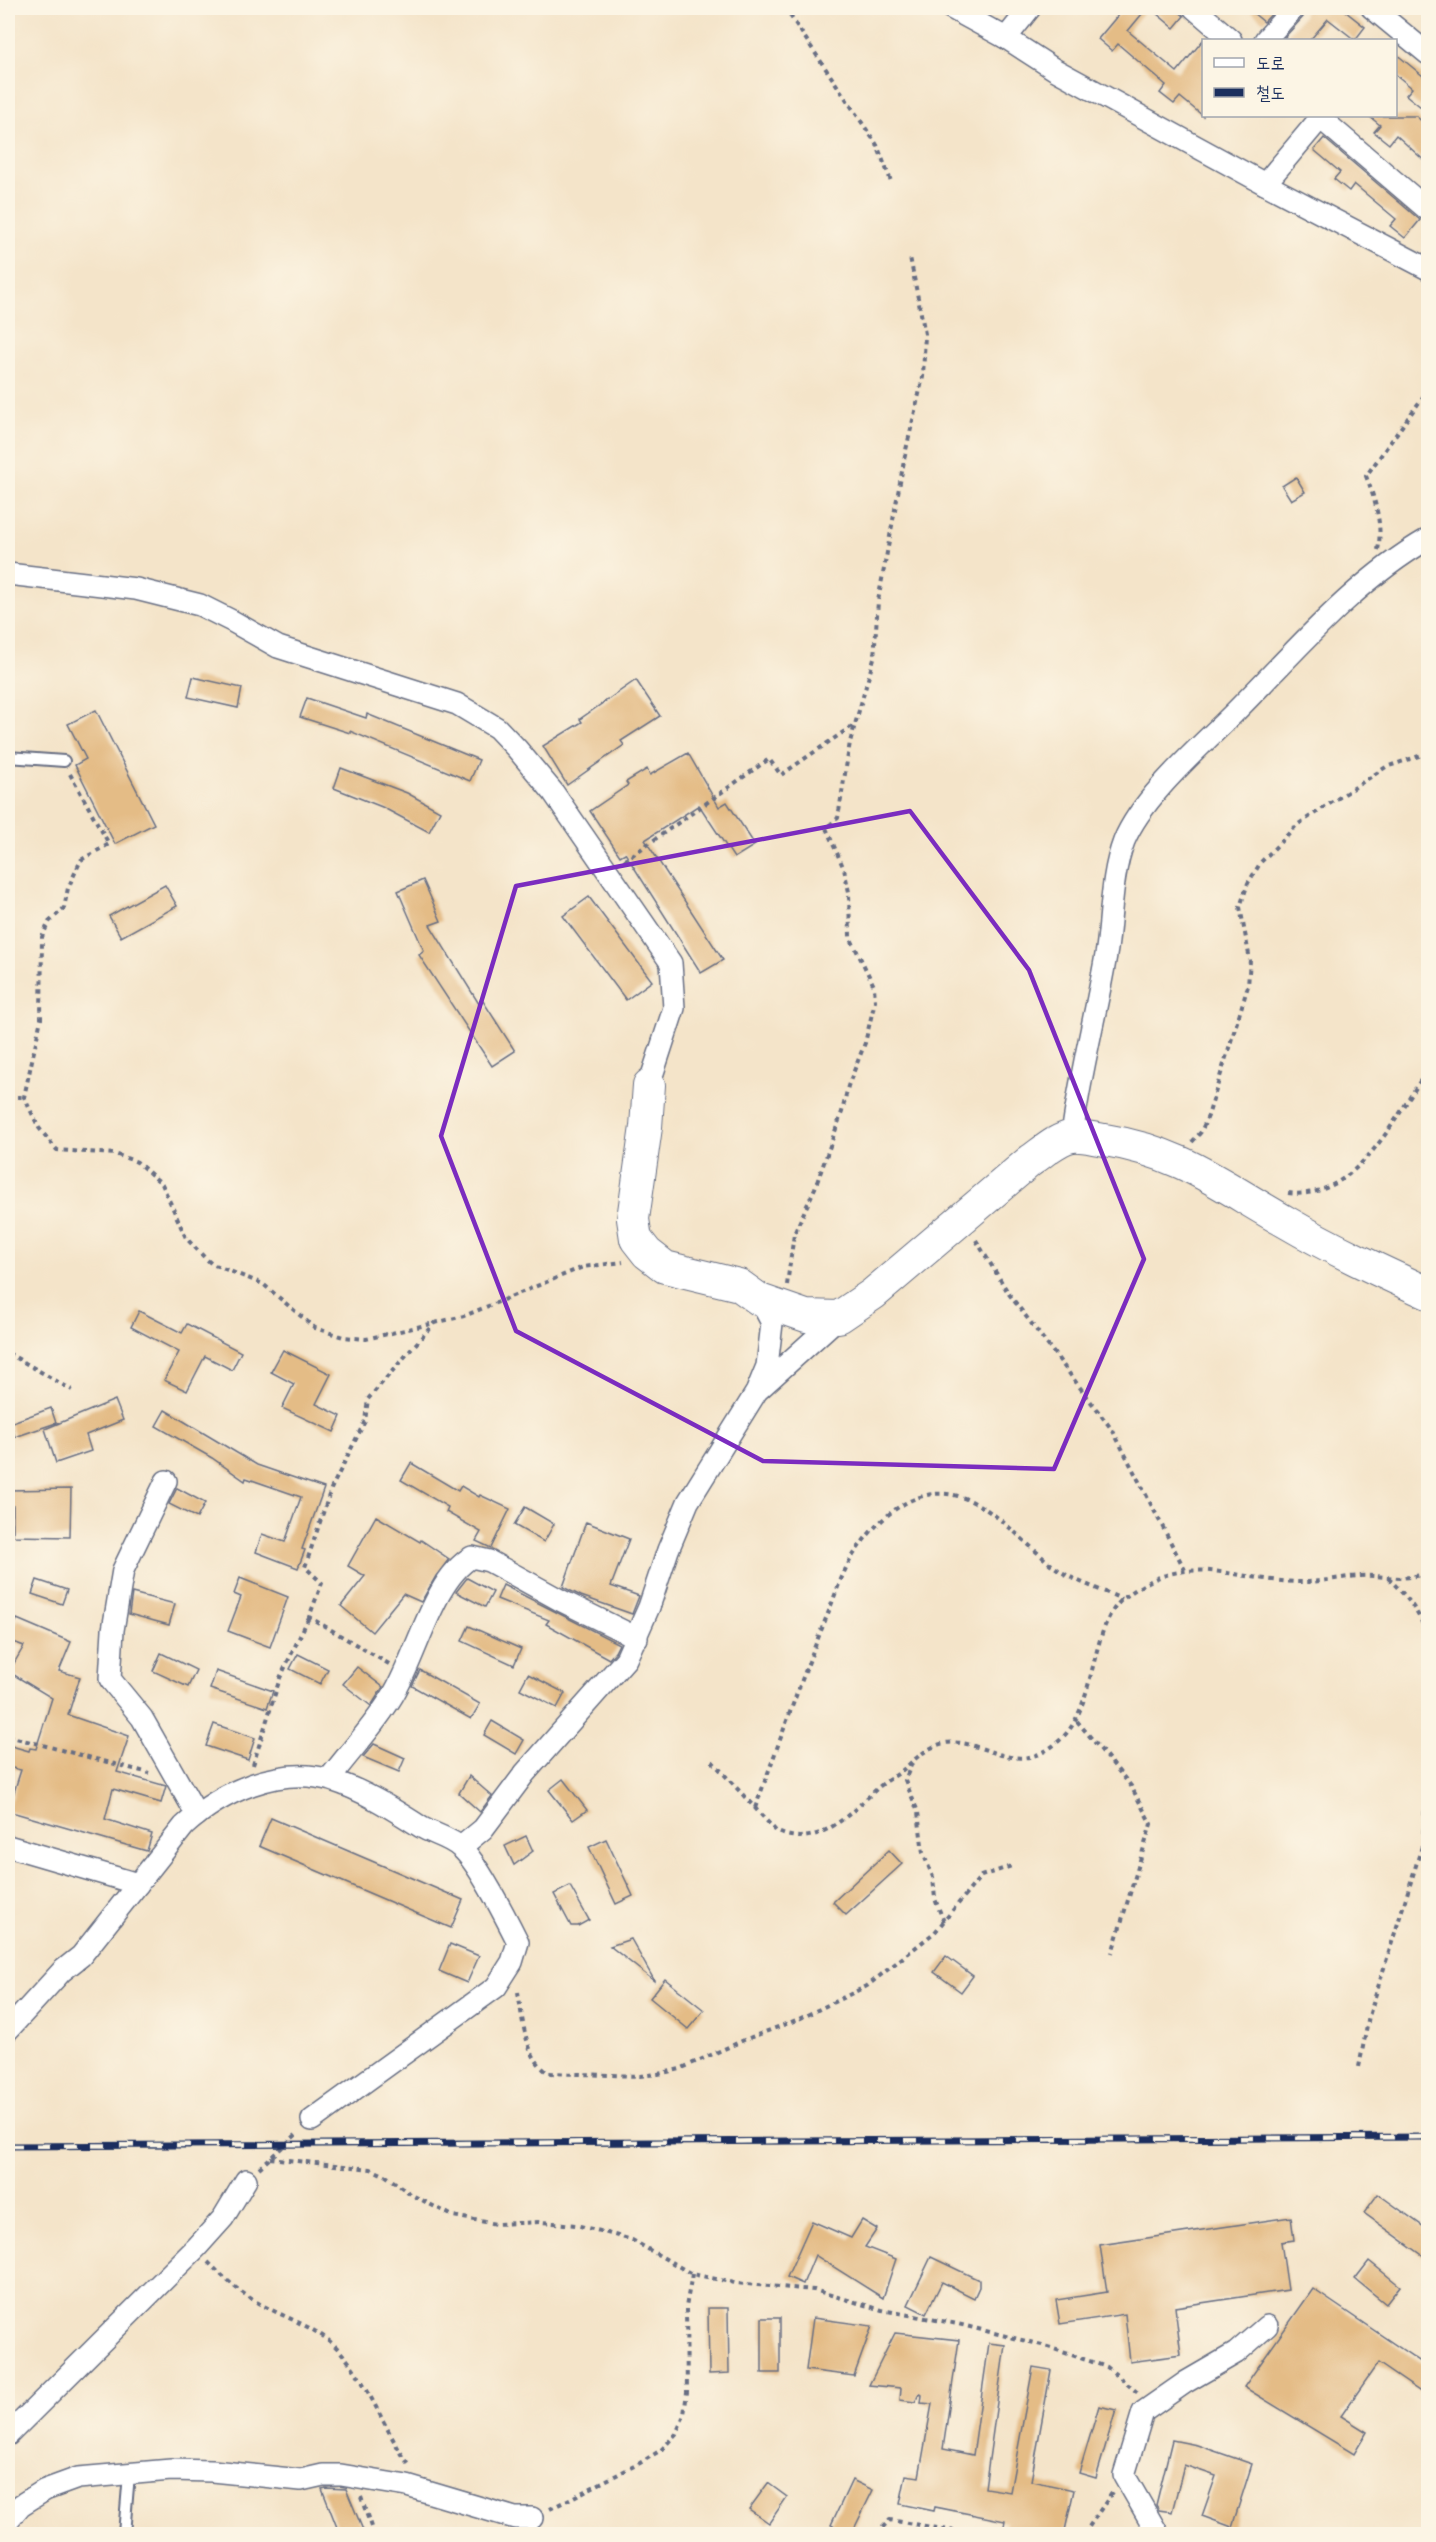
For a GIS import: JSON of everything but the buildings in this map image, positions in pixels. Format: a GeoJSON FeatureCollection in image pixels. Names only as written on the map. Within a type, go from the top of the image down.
{"type":"FeatureCollection","features":[{"type":"Feature","properties":{"kind":"street"},"geometry":{"type":"LineString","coordinates":[[951,8],[1006,38],[1053,69],[1428,269]]}},
{"type":"Feature","properties":{"kind":"street"},"geometry":{"type":"LineString","coordinates":[[1006,38],[1030,8]]}},
{"type":"Feature","properties":{"kind":"street"},"geometry":{"type":"LineString","coordinates":[[1194,8],[1230,39]]}},
{"type":"Feature","properties":{"kind":"street"},"geometry":{"type":"LineString","coordinates":[[1266,39],[1294,8]]}},
{"type":"Feature","properties":{"kind":"street"},"geometry":{"type":"LineString","coordinates":[[1372,8],[1387,33],[1428,54]]}},
{"type":"Feature","properties":{"kind":"street"},"geometry":{"type":"LineString","coordinates":[[1265,184],[1319,117]]}},
{"type":"Feature","properties":{"kind":"street"},"geometry":{"type":"LineString","coordinates":[[1321,117],[1428,210]]}},
{"type":"Feature","properties":{"kind":"street"},"geometry":{"type":"LineString","coordinates":[[1072,1136],[1078,1092],[1091,1039],[1107,946],[1117,868],[1124,841],[1134,822],[1180,767],[1322,625],[1374,576],[1410,549],[1428,540]]}},
{"type":"Feature","properties":{"kind":"street"},"geometry":{"type":"LineString","coordinates":[[8,574],[136,589],[200,605],[278,647],[457,704],[485,719],[518,749],[553,792],[671,963],[674,1008],[649,1085],[646,1127],[633,1219],[636,1239],[647,1253],[665,1268],[738,1285],[769,1304],[806,1316],[839,1317]]}},
{"type":"Feature","properties":{"kind":"street"},"geometry":{"type":"LineString","coordinates":[[757,1391],[839,1317],[873,1294],[1030,1161],[1051,1146],[1072,1136],[1128,1144],[1169,1156],[1205,1173],[1285,1222],[1354,1259],[1428,1293]]}},
{"type":"Feature","properties":{"kind":"street"},"geometry":{"type":"LineString","coordinates":[[461,1847],[483,1829],[525,1773],[615,1673],[637,1638],[688,1502],[757,1391],[767,1366],[772,1323],[769,1304]]}},
{"type":"Feature","properties":{"kind":"street"},"geometry":{"type":"LineString","coordinates":[[166,1481],[123,1570],[113,1630],[110,1678],[142,1718],[197,1815]]}},
{"type":"Feature","properties":{"kind":"street"},"geometry":{"type":"LineString","coordinates":[[329,1779],[392,1696],[405,1673],[443,1585],[461,1563],[472,1557],[489,1561],[560,1600],[637,1638]]}},
{"type":"Feature","properties":{"kind":"street"},"geometry":{"type":"LineString","coordinates":[[8,2030],[62,1971],[81,1956],[184,1826],[197,1815],[221,1798],[245,1787],[292,1777],[329,1779],[349,1786],[431,1833],[461,1847],[474,1865],[518,1942],[512,1962],[496,1987],[312,2120]]}},
{"type":"Feature","properties":{"kind":"street"},"geometry":{"type":"LineString","coordinates":[[8,1846],[138,1884]]}},
{"type":"Feature","properties":{"kind":"street"},"geometry":{"type":"LineString","coordinates":[[8,2434],[197,2247],[223,2218],[246,2180]]}},
{"type":"Feature","properties":{"kind":"street"},"geometry":{"type":"LineString","coordinates":[[1158,2535],[1124,2475],[1143,2412],[1186,2382],[1236,2353],[1267,2326]]}},
{"type":"Feature","properties":{"kind":"street"},"geometry":{"type":"LineString","coordinates":[[8,2520],[21,2505],[45,2490],[78,2478],[171,2470],[212,2471],[301,2480],[323,2475],[353,2477],[407,2486],[514,2518],[532,2518]]}},
{"type":"Feature","properties":{"kind":"lane"},"geometry":{"type":"LineString","coordinates":[[8,757],[64,761]]}},
{"type":"Feature","properties":{"kind":"lane"},"geometry":{"type":"LineString","coordinates":[[124,2535],[129,2474]]}},
{"type":"Feature","properties":{"kind":"path"},"geometry":{"type":"LineString","coordinates":[[785,8],[877,145],[891,181]]}},
{"type":"Feature","properties":{"kind":"path"},"geometry":{"type":"LineString","coordinates":[[769,1304],[786,1294],[794,1234],[815,1188],[838,1123],[848,1086],[865,1043],[875,1001],[874,986],[849,937],[849,892],[844,869],[826,828],[838,818],[855,724],[874,658],[878,601],[906,450],[923,377],[925,334],[910,257]]}},
{"type":"Feature","properties":{"kind":"path"},"geometry":{"type":"LineString","coordinates":[[1374,576],[1380,539],[1379,517],[1366,476],[1428,390]]}},
{"type":"Feature","properties":{"kind":"path"},"geometry":{"type":"LineString","coordinates":[[608,873],[769,759],[781,775],[855,724]]}},
{"type":"Feature","properties":{"kind":"path"},"geometry":{"type":"LineString","coordinates":[[1169,1156],[1185,1150],[1201,1132],[1240,1017],[1248,986],[1250,960],[1240,907],[1248,883],[1262,862],[1297,825],[1386,767],[1428,753]]}},
{"type":"Feature","properties":{"kind":"path"},"geometry":{"type":"LineString","coordinates":[[64,761],[109,844],[81,860],[68,888],[64,908],[49,922],[42,937],[41,1019],[24,1097],[39,1128],[57,1149],[115,1154],[137,1162],[162,1184],[186,1238],[212,1264],[263,1284],[315,1328],[343,1337],[366,1339],[464,1316],[583,1267],[629,1262]]}},
{"type":"Feature","properties":{"kind":"path"},"geometry":{"type":"LineString","coordinates":[[1285,1193],[1299,1194],[1317,1191],[1353,1172],[1382,1140],[1428,1070]]}},
{"type":"Feature","properties":{"kind":"path"},"geometry":{"type":"LineString","coordinates":[[8,1097],[24,1097]]}},
{"type":"Feature","properties":{"kind":"path"},"geometry":{"type":"LineString","coordinates":[[970,1210],[970,1223],[982,1249],[1010,1294],[1113,1431],[1185,1570]]}},
{"type":"Feature","properties":{"kind":"path"},"geometry":{"type":"LineString","coordinates":[[245,1787],[280,1678],[309,1617],[322,1583],[304,1567],[331,1489],[365,1421],[368,1399],[436,1321]]}},
{"type":"Feature","properties":{"kind":"path"},"geometry":{"type":"LineString","coordinates":[[8,1353],[72,1390]]}},
{"type":"Feature","properties":{"kind":"path"},"geometry":{"type":"LineString","coordinates":[[755,1808],[819,1635],[852,1556],[889,1512],[905,1503],[936,1495],[956,1496],[974,1502],[1061,1571],[1122,1599]]}},
{"type":"Feature","properties":{"kind":"path"},"geometry":{"type":"LineString","coordinates":[[712,1761],[776,1831],[789,1838],[806,1838],[825,1831],[839,1822],[882,1784],[931,1748],[946,1742],[964,1742],[1010,1758],[1030,1757],[1045,1751],[1062,1738],[1077,1721],[1101,1639],[1113,1611],[1122,1599],[1153,1580],[1185,1570],[1215,1570],[1297,1582],[1332,1581],[1360,1576],[1402,1578],[1428,1574]]}},
{"type":"Feature","properties":{"kind":"path"},"geometry":{"type":"LineString","coordinates":[[1387,1577],[1402,1590],[1417,1610],[1428,1637]]}},
{"type":"Feature","properties":{"kind":"path"},"geometry":{"type":"LineString","coordinates":[[309,1617],[405,1673]]}},
{"type":"Feature","properties":{"kind":"path"},"geometry":{"type":"LineString","coordinates":[[1077,1721],[1131,1786],[1151,1824],[1148,1841],[1112,1953]]}},
{"type":"Feature","properties":{"kind":"path"},"geometry":{"type":"LineString","coordinates":[[8,1736],[177,1780]]}},
{"type":"Feature","properties":{"kind":"path"},"geometry":{"type":"LineString","coordinates":[[1359,2067],[1369,2016],[1423,1842],[1428,1748]]}},
{"type":"Feature","properties":{"kind":"path"},"geometry":{"type":"LineString","coordinates":[[912,1762],[905,1780],[918,1812],[923,1853],[933,1877],[935,1899],[944,1922]]}},
{"type":"Feature","properties":{"kind":"path"},"geometry":{"type":"LineString","coordinates":[[512,1962],[524,2031],[537,2065],[548,2073],[640,2076],[681,2069],[744,2040],[842,2000],[867,1986],[919,1947],[944,1922],[981,1876],[1012,1866]]}},
{"type":"Feature","properties":{"kind":"path"},"geometry":{"type":"LineString","coordinates":[[246,2180],[312,2120]]}},
{"type":"Feature","properties":{"kind":"path"},"geometry":{"type":"LineString","coordinates":[[270,2158],[371,2169],[386,2176],[412,2195],[453,2216],[496,2224],[542,2222],[576,2225],[600,2231],[632,2240],[692,2274],[735,2283],[814,2290],[882,2310],[958,2324],[1042,2345],[1107,2367],[1152,2407]]}},
{"type":"Feature","properties":{"kind":"path"},"geometry":{"type":"LineString","coordinates":[[197,2247],[208,2263],[233,2286],[259,2304],[317,2331],[345,2357],[414,2472]]}},
{"type":"Feature","properties":{"kind":"path"},"geometry":{"type":"LineString","coordinates":[[532,2518],[640,2463],[661,2450],[676,2434],[684,2415],[687,2392],[686,2307],[692,2274]]}},
{"type":"Feature","properties":{"kind":"path"},"geometry":{"type":"LineString","coordinates":[[1084,2535],[1124,2475]]}},
{"type":"Feature","properties":{"kind":"path"},"geometry":{"type":"LineString","coordinates":[[353,2477],[371,2527],[370,2535]]}},
{"type":"Feature","properties":{"kind":"path"},"geometry":{"type":"LineString","coordinates":[[876,2535],[890,2520],[973,2535]]}},
{"type":"Feature","properties":{"kind":"highlighted area"},"geometry":{"type":"Polygon","coordinates":[[[910,811],[1029,970],[1144,1259],[1054,1469],[763,1461],[516,1331],[441,1136],[516,886],[910,811]]]}},
{"type":"Feature","properties":{"kind":"railway"},"geometry":{"type":"LineString","coordinates":[[8,2146],[1428,2137]]}}]}
